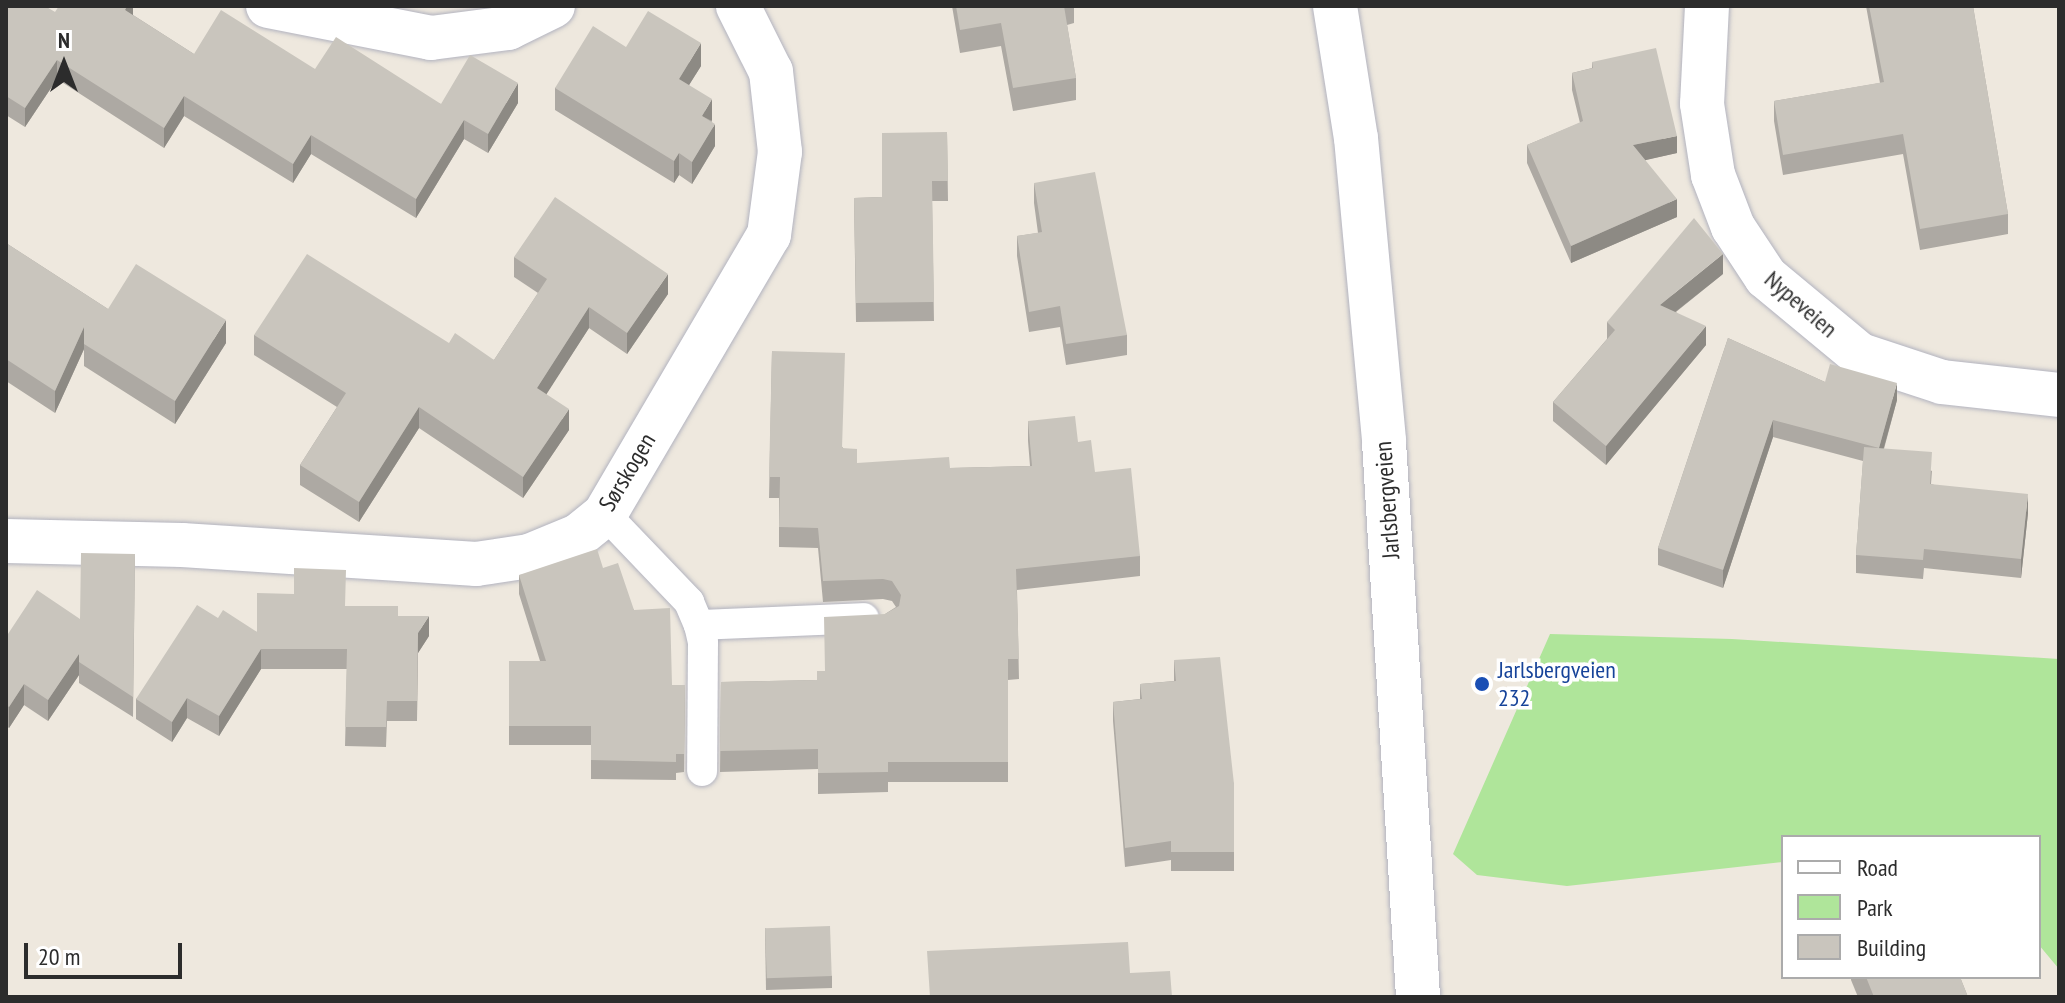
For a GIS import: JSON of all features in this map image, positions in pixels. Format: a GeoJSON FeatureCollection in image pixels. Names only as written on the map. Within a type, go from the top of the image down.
{"type":"FeatureCollection","features":[{"type":"Feature","properties":{"kind":"street"},"geometry":{"type":"LineString","coordinates":[[268,6],[431,38],[508,28],[553,6]]}},
{"type":"Feature","properties":{"kind":"street","name":"Sørskogen"},"geometry":{"type":"LineString","coordinates":[[6,541],[182,545],[476,564],[529,556],[578,536],[605,514],[769,235],[780,152],[771,72],[738,6]]}},
{"type":"Feature","properties":{"kind":"street","name":"Jarlsbergveien"},"geometry":{"type":"LineString","coordinates":[[1335,6],[1356,138],[1383,427],[1418,997]]}},
{"type":"Feature","properties":{"kind":"street","name":"Nypeveien"},"geometry":{"type":"LineString","coordinates":[[1707,6],[1702,104],[1713,175],[1733,227],[1766,277],[1860,355],[1942,382],[2059,395]]}},
{"type":"Feature","properties":{"kind":"lane"},"geometry":{"type":"LineString","coordinates":[[605,514],[689,602],[699,625],[703,642],[702,771]]}},
{"type":"Feature","properties":{"kind":"lane"},"geometry":{"type":"LineString","coordinates":[[699,625],[883,617]]}},
{"type":"Feature","properties":{"kind":"green space"},"geometry":{"type":"Polygon","coordinates":[[[1550,634],[1732,639],[2059,659],[2059,969],[2041,947],[2041,835],[1781,835],[1781,862],[1567,886],[1477,875],[1453,854],[1550,634]]]}},
{"type":"Feature","properties":{"kind":"building"},"geometry":{"type":"Polygon","coordinates":[[[6,6],[45,6],[55,12],[59,6],[127,6],[125,10],[194,54],[221,10],[315,69],[336,37],[441,104],[470,55],[518,83],[488,134],[464,120],[416,199],[311,135],[293,164],[184,96],[164,128],[57,60],[25,108],[6,96],[6,6]]]}},
{"type":"Feature","properties":{"kind":"building"},"geometry":{"type":"Polygon","coordinates":[[[956,6],[1064,6],[1076,78],[1013,88],[1001,23],[960,30],[956,6]]]}},
{"type":"Feature","properties":{"kind":"building"},"geometry":{"type":"Polygon","coordinates":[[[1869,6],[1973,6],[2008,214],[1920,229],[1903,134],[1783,155],[1774,101],[1884,82],[1869,6]]]}},
{"type":"Feature","properties":{"kind":"building"},"geometry":{"type":"Polygon","coordinates":[[[648,11],[701,43],[679,79],[712,99],[702,116],[715,124],[692,162],[679,153],[674,161],[555,88],[593,26],[626,47],[648,11]]]}},
{"type":"Feature","properties":{"kind":"building"},"geometry":{"type":"Polygon","coordinates":[[[1656,48],[1677,136],[1633,145],[1677,199],[1571,246],[1527,145],[1583,121],[1572,73],[1593,68],[1592,62],[1656,48]]]}},
{"type":"Feature","properties":{"kind":"building"},"geometry":{"type":"Polygon","coordinates":[[[947,132],[948,181],[932,181],[934,302],[856,303],[854,198],[882,197],[882,133],[947,132]]]}},
{"type":"Feature","properties":{"kind":"building"},"geometry":{"type":"Polygon","coordinates":[[[1095,172],[1127,335],[1066,344],[1060,306],[1029,312],[1017,236],[1042,232],[1034,183],[1095,172]]]}},
{"type":"Feature","properties":{"kind":"building"},"geometry":{"type":"Polygon","coordinates":[[[555,197],[668,274],[627,333],[589,307],[537,388],[569,409],[523,477],[419,407],[359,502],[300,465],[346,393],[254,335],[307,254],[449,343],[455,333],[494,360],[547,279],[514,257],[555,197]]]}},
{"type":"Feature","properties":{"kind":"building"},"geometry":{"type":"Polygon","coordinates":[[[1694,218],[1723,254],[1660,305],[1706,326],[1606,446],[1553,402],[1615,330],[1607,322],[1694,218]]]}},
{"type":"Feature","properties":{"kind":"building"},"geometry":{"type":"Polygon","coordinates":[[[6,243],[108,309],[136,264],[226,320],[175,401],[84,344],[84,327],[55,391],[6,359],[6,243]]]}},
{"type":"Feature","properties":{"kind":"building"},"geometry":{"type":"Polygon","coordinates":[[[1728,338],[1825,382],[1830,364],[1897,383],[1879,448],[1773,420],[1723,570],[1658,548],[1728,338]]]}},
{"type":"Feature","properties":{"kind":"building"},"geometry":{"type":"Polygon","coordinates":[[[772,351],[845,353],[842,448],[857,449],[857,463],[949,457],[950,468],[1032,466],[1028,421],[1075,416],[1078,442],[1091,440],[1095,472],[1131,468],[1140,556],[1016,569],[1019,659],[1008,659],[1008,762],[888,762],[888,772],[818,773],[818,749],[720,751],[721,682],[817,680],[817,671],[825,671],[824,617],[885,614],[899,606],[901,595],[892,581],[883,579],[823,581],[818,528],[779,527],[780,477],[769,477],[772,351]]]}},
{"type":"Feature","properties":{"kind":"building"},"geometry":{"type":"Polygon","coordinates":[[[1864,447],[1932,452],[1930,484],[2028,494],[2021,559],[1924,549],[1923,560],[1856,555],[1864,447]]]}},
{"type":"Feature","properties":{"kind":"building"},"geometry":{"type":"Polygon","coordinates":[[[597,549],[603,568],[618,563],[634,610],[670,608],[672,685],[685,685],[684,754],[676,754],[676,762],[591,760],[591,726],[509,726],[509,661],[546,661],[519,575],[597,549]]]}},
{"type":"Feature","properties":{"kind":"building"},"geometry":{"type":"Polygon","coordinates":[[[81,553],[135,554],[133,697],[79,662],[79,654],[48,700],[24,684],[9,707],[6,705],[6,637],[37,590],[80,619],[81,553]]]}},
{"type":"Feature","properties":{"kind":"building"},"geometry":{"type":"Polygon","coordinates":[[[294,568],[346,570],[345,606],[398,606],[398,616],[429,616],[418,633],[417,701],[387,701],[386,727],[345,727],[347,649],[261,649],[219,716],[187,698],[172,722],[136,699],[197,605],[218,618],[223,610],[257,632],[257,593],[294,594],[294,568]]]}},
{"type":"Feature","properties":{"kind":"building"},"geometry":{"type":"Polygon","coordinates":[[[1220,657],[1234,784],[1234,852],[1171,852],[1171,841],[1125,848],[1113,702],[1142,699],[1140,684],[1176,681],[1174,660],[1220,657]]]}},
{"type":"Feature","properties":{"kind":"building"},"geometry":{"type":"Polygon","coordinates":[[[830,926],[832,976],[767,978],[765,928],[830,926]]]}},
{"type":"Feature","properties":{"kind":"building"},"geometry":{"type":"Polygon","coordinates":[[[1128,942],[1130,973],[1170,971],[1172,997],[930,997],[927,951],[1128,942]]]}},
{"type":"Feature","properties":{"kind":"building"},"geometry":{"type":"Polygon","coordinates":[[[1867,979],[1961,979],[1968,997],[1874,997],[1867,979]]]}},
{"type":"Feature","properties":{"kind":"place","name":"Jarlsbergveien 232"},"geometry":{"type":"Point","coordinates":[1482,684]}}]}
